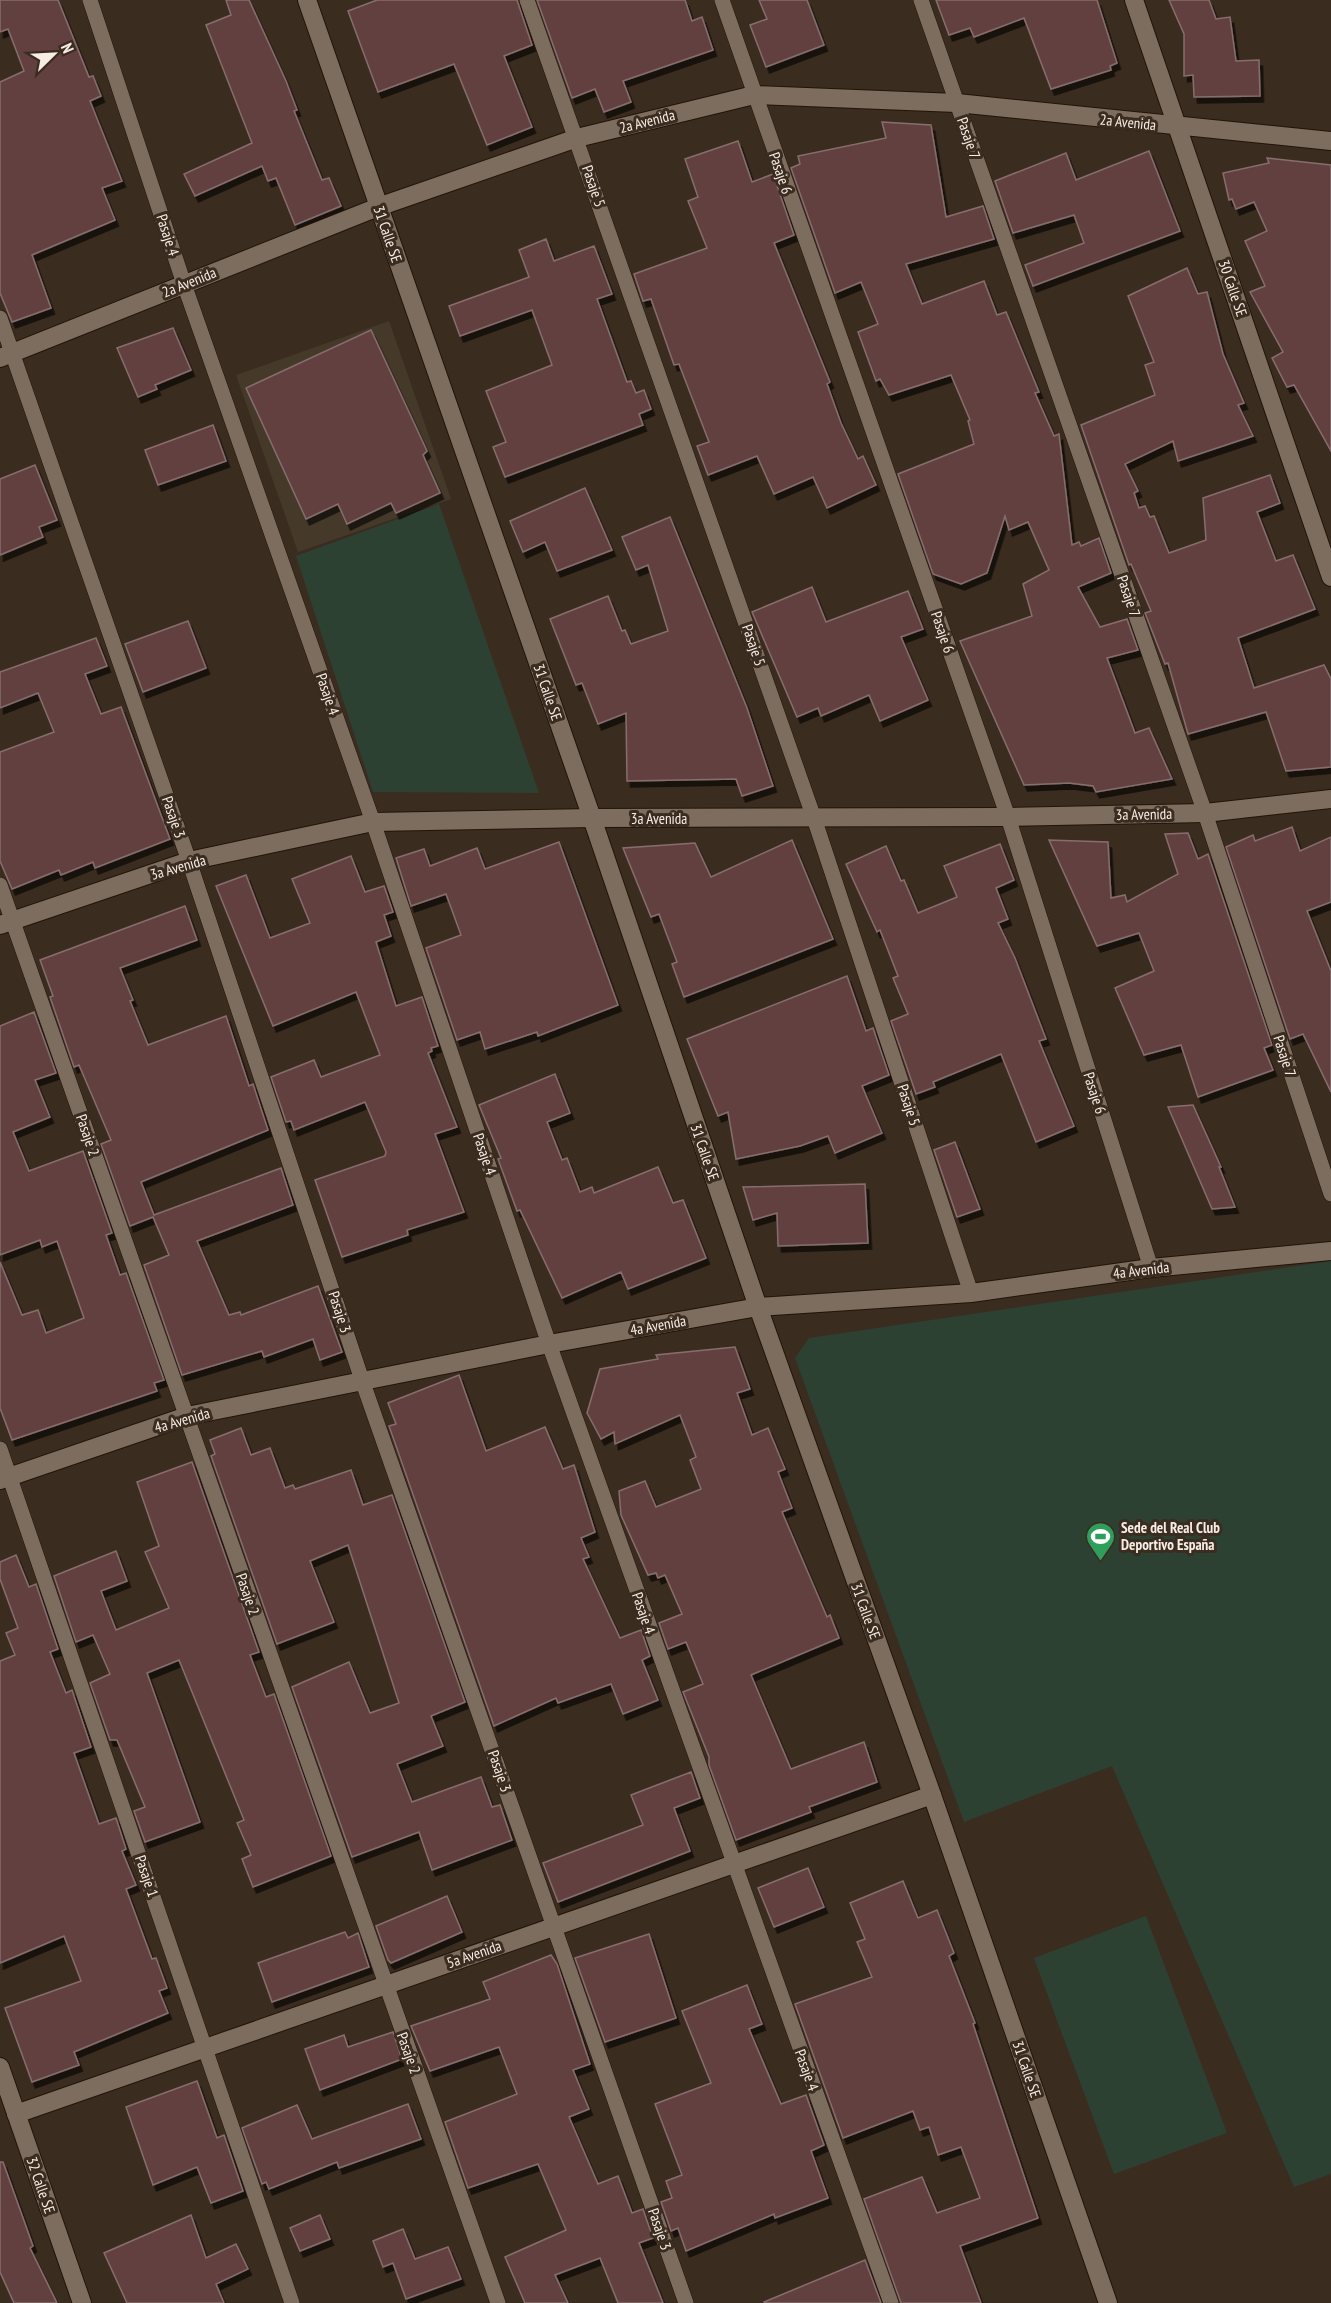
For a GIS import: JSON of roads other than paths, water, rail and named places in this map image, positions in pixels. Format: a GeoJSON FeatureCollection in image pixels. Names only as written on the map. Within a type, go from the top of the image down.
{"type":"FeatureCollection","features":[{"type":"Feature","properties":{"kind":"street","name":"31 Calle SE"},"geometry":{"type":"LineString","coordinates":[[307,0],[592,818],[758,1307],[932,1795],[1108,2303]]}},
{"type":"Feature","properties":{"kind":"street","name":"30 Calle SE"},"geometry":{"type":"LineString","coordinates":[[1134,0],[1331,577]]}},
{"type":"Feature","properties":{"kind":"street","name":"2a Avenida"},"geometry":{"type":"LineString","coordinates":[[6,355],[378,207],[577,138],[754,94],[957,104],[1331,141]]}},
{"type":"Feature","properties":{"kind":"street","name":"3a Avenida"},"geometry":{"type":"LineString","coordinates":[[6,922],[189,861],[373,822],[592,818],[1008,817],[1205,813],[1331,799]]}},
{"type":"Feature","properties":{"kind":"street","name":"4a Avenida"},"geometry":{"type":"LineString","coordinates":[[5,1478],[187,1416],[549,1344],[758,1307],[970,1293],[1151,1268],[1331,1251]]}},
{"type":"Feature","properties":{"kind":"street","name":"5a Avenida"},"geometry":{"type":"LineString","coordinates":[[16,2114],[932,1795]]}},
{"type":"Feature","properties":{"kind":"street","name":"32 Calle SE"},"geometry":{"type":"LineString","coordinates":[[0,2067],[82,2303]]}},
{"type":"Feature","properties":{"kind":"lane","name":"Pasaje 4"},"geometry":{"type":"LineString","coordinates":[[90,0],[184,284],[373,822],[549,1344],[891,2303]]}},
{"type":"Feature","properties":{"kind":"lane","name":"Pasaje 5"},"geometry":{"type":"LineString","coordinates":[[527,0],[814,818],[970,1293]]}},
{"type":"Feature","properties":{"kind":"lane","name":"Pasaje 6"},"geometry":{"type":"LineString","coordinates":[[722,0],[1008,817],[1151,1268]]}},
{"type":"Feature","properties":{"kind":"lane","name":"Pasaje 7"},"geometry":{"type":"LineString","coordinates":[[921,0],[1205,813],[1331,1194]]}},
{"type":"Feature","properties":{"kind":"lane","name":"Pasaje 3"},"geometry":{"type":"LineString","coordinates":[[0,318],[6,355],[189,861],[362,1380],[686,2303]]}},
{"type":"Feature","properties":{"kind":"lane","name":"Pasaje 2"},"geometry":{"type":"LineString","coordinates":[[0,885],[6,922],[187,1416],[384,1985],[498,2303]]}},
{"type":"Feature","properties":{"kind":"lane","name":"Pasaje 1"},"geometry":{"type":"LineString","coordinates":[[0,1449],[5,1478],[206,2048],[292,2303]]}},
{"type":"Feature","properties":{"kind":"place","name":"Sede del Real Club Deportivo España"},"geometry":{"type":"Point","coordinates":[1100,1562]}}]}
